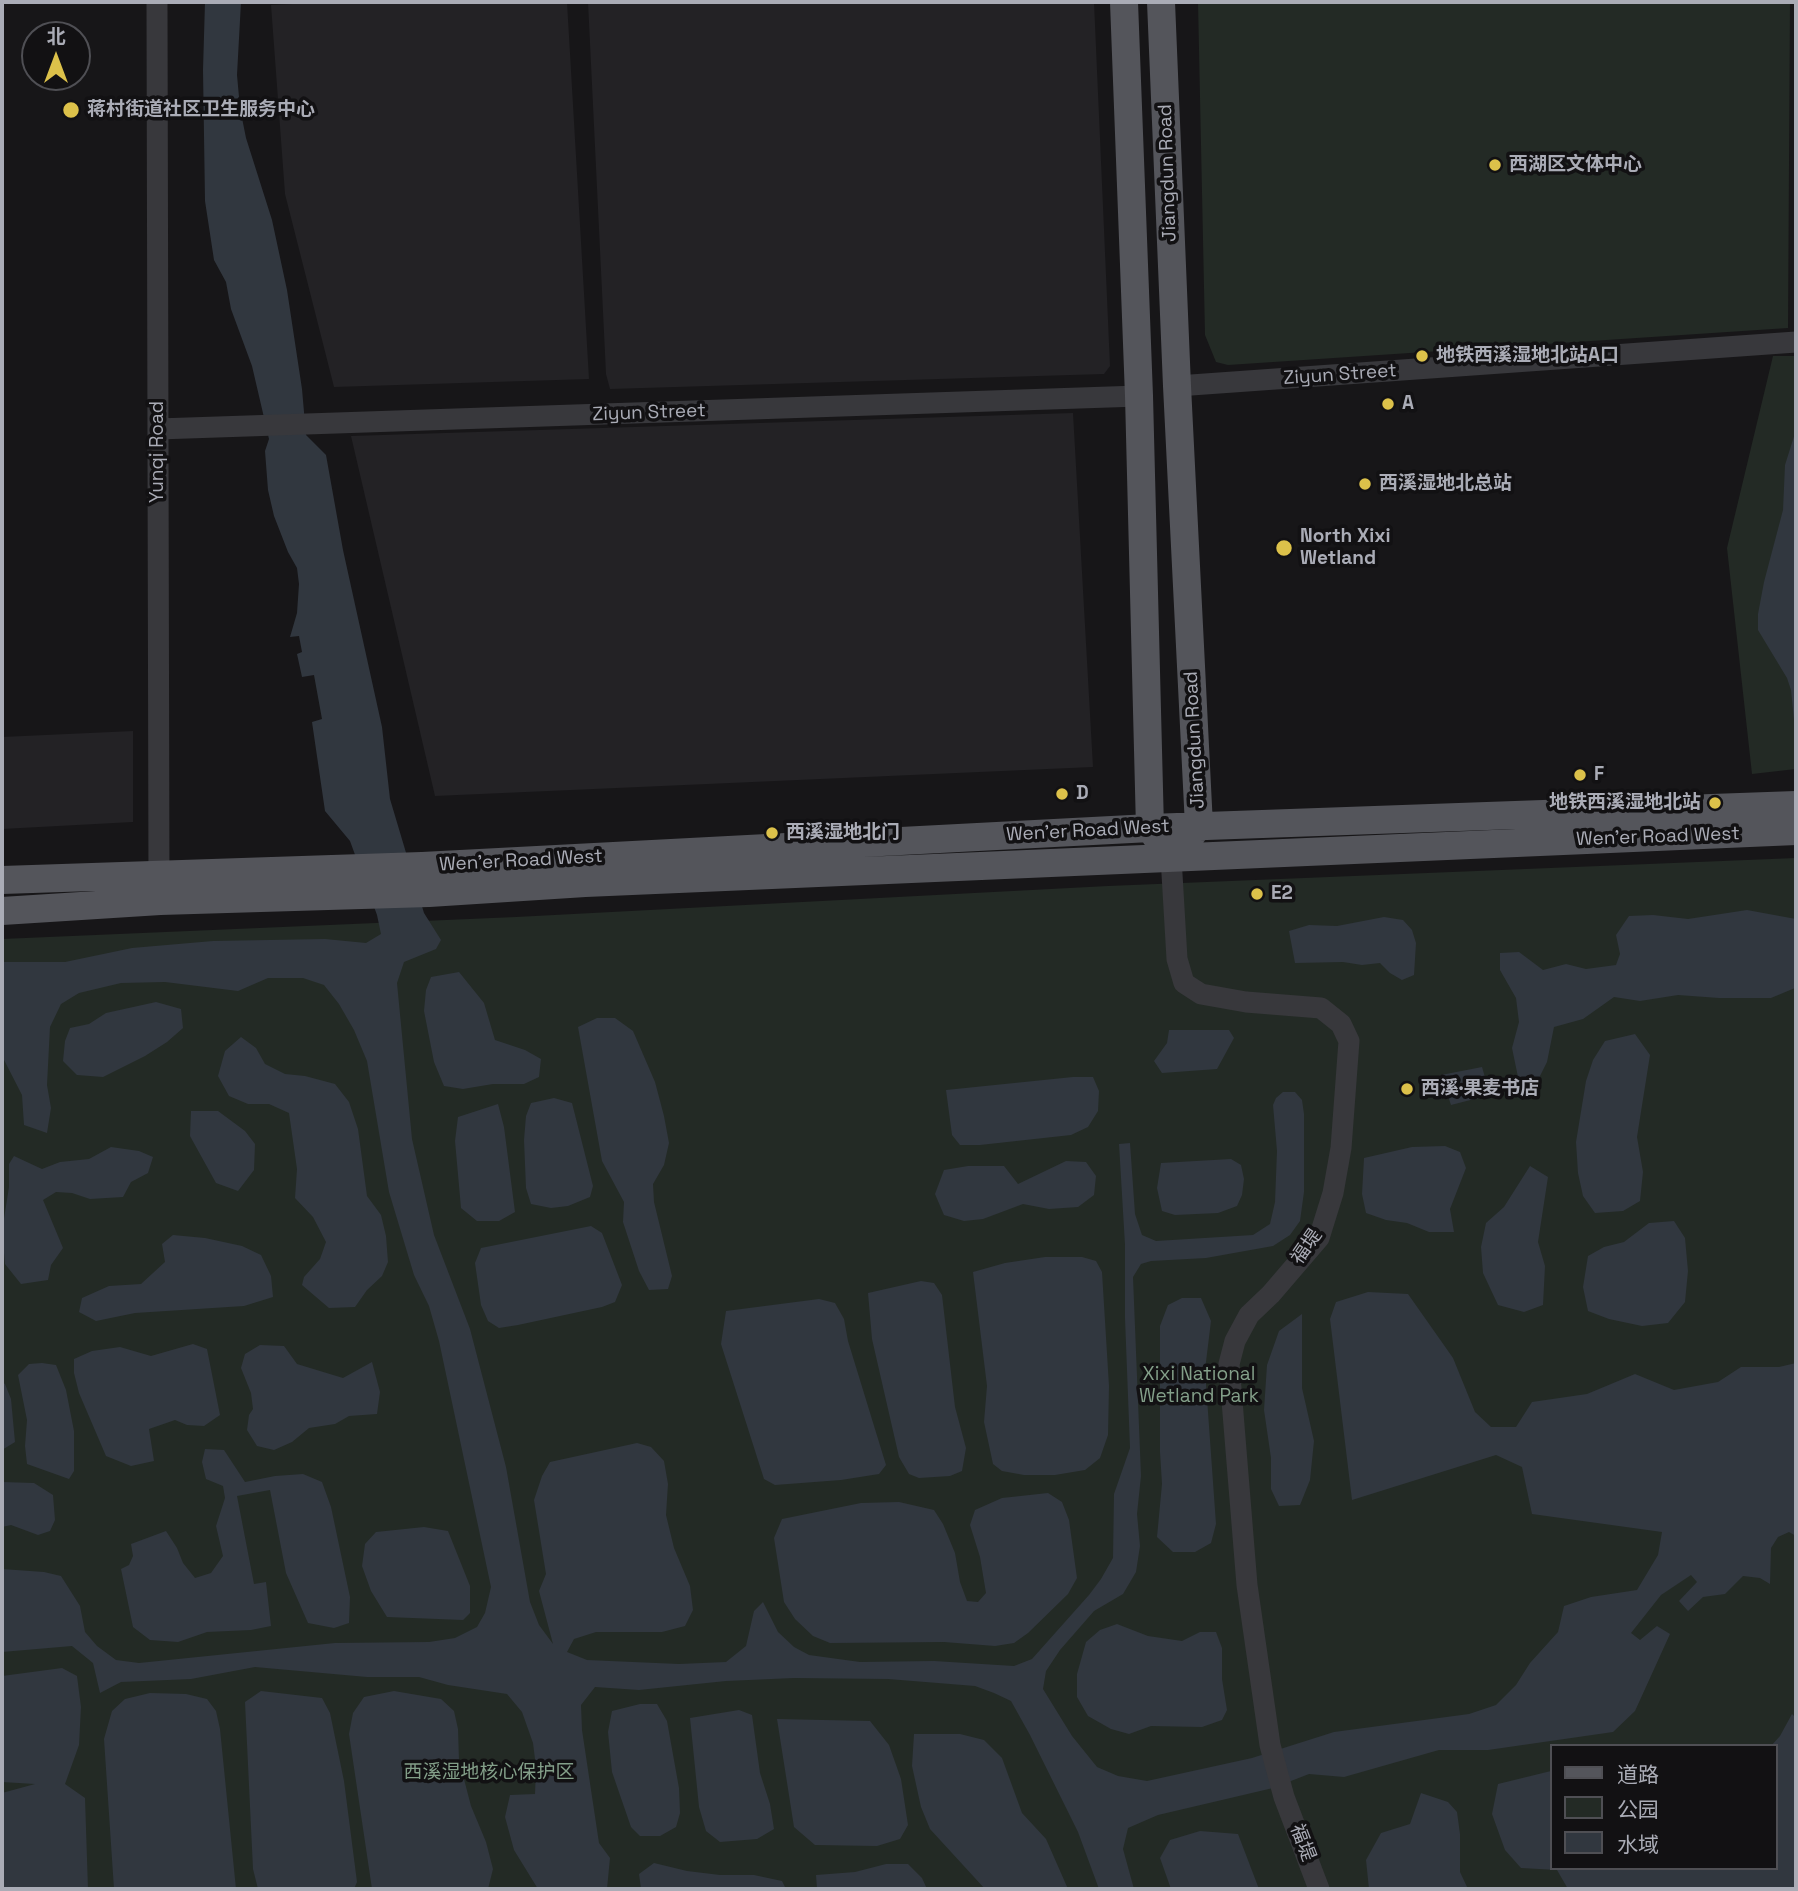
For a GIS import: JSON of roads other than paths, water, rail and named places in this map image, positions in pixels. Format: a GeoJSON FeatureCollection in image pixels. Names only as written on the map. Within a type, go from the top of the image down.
{"type":"FeatureCollection","features":[{"type":"Feature","properties":{"kind":"main road","name":"Jiangdun Road"},"geometry":{"type":"LineString","coordinates":[[1124,2],[1139,396],[1150,828]]}},
{"type":"Feature","properties":{"kind":"main road","name":"Jiangdun Road"},"geometry":{"type":"LineString","coordinates":[[1161,2],[1199,826],[1171,857]]}},
{"type":"Feature","properties":{"kind":"main road","name":"Wen'er Road West"},"geometry":{"type":"LineString","coordinates":[[344,883],[422,866],[1150,828],[1796,814]]}},
{"type":"Feature","properties":{"kind":"main road","name":"Wen'er Road West"},"geometry":{"type":"LineString","coordinates":[[344,883],[429,893],[585,883],[1171,857],[1796,814]]}},
{"type":"Feature","properties":{"kind":"main road"},"geometry":{"type":"LineString","coordinates":[[1150,828],[1171,857]]}},
{"type":"Feature","properties":{"kind":"main road"},"geometry":{"type":"LineString","coordinates":[[2,880],[159,888],[344,883]]}},
{"type":"Feature","properties":{"kind":"main road"},"geometry":{"type":"LineString","coordinates":[[2,911],[159,888]]}},
{"type":"Feature","properties":{"kind":"street","name":"Yunqi Road"},"geometry":{"type":"LineString","coordinates":[[157,2],[159,888]]}},
{"type":"Feature","properties":{"kind":"street","name":"Ziyun Street"},"geometry":{"type":"LineString","coordinates":[[1177,386],[1796,342]]}},
{"type":"Feature","properties":{"kind":"street","name":"Ziyun Street"},"geometry":{"type":"LineString","coordinates":[[158,429],[1139,396]]}},
{"type":"Feature","properties":{"kind":"street","name":"福堤"},"geometry":{"type":"LineString","coordinates":[[1171,857],[1177,959],[1184,983],[1201,994],[1245,1002],[1321,1008],[1341,1024],[1349,1041],[1341,1148],[1333,1193],[1318,1238],[1249,1315],[1234,1341],[1229,1364],[1247,1585],[1270,1745],[1284,1797],[1319,1889]]}},
{"type":"Feature","properties":{"kind":"water"},"geometry":{"type":"Polygon","coordinates":[[[205,2],[241,2],[237,75],[240,108],[246,138],[272,220],[287,290],[306,435],[326,455],[343,550],[382,727],[390,799],[424,913],[441,940],[436,949],[404,962],[397,983],[412,1139],[434,1235],[470,1329],[506,1467],[530,1602],[539,1625],[553,1644],[539,1591],[546,1574],[534,1500],[542,1476],[550,1462],[637,1443],[651,1447],[664,1461],[668,1484],[666,1515],[674,1548],[690,1586],[693,1610],[685,1626],[662,1632],[596,1632],[574,1639],[567,1652],[587,1660],[679,1664],[726,1662],[746,1646],[754,1611],[763,1602],[778,1632],[794,1647],[809,1655],[860,1662],[934,1661],[1014,1666],[1032,1659],[1089,1595],[1113,1558],[1114,1494],[1130,1448],[1125,1245],[1119,1144],[1130,1143],[1135,1214],[1142,1235],[1156,1241],[1253,1235],[1270,1224],[1275,1202],[1277,1151],[1273,1105],[1283,1092],[1295,1092],[1302,1100],[1304,1114],[1304,1192],[1300,1221],[1290,1235],[1273,1246],[1206,1258],[1151,1261],[1141,1264],[1133,1277],[1141,1476],[1137,1514],[1140,1546],[1136,1572],[1123,1594],[1094,1611],[1060,1650],[1046,1671],[1043,1689],[1072,1736],[1097,1767],[1118,1776],[1147,1781],[1252,1758],[1334,1732],[1469,1714],[1496,1705],[1516,1685],[1530,1663],[1558,1632],[1564,1606],[1591,1597],[1637,1590],[1658,1555],[1662,1532],[1532,1514],[1522,1467],[1496,1455],[1352,1500],[1330,1319],[1336,1302],[1368,1292],[1408,1294],[1453,1358],[1475,1412],[1491,1427],[1516,1427],[1532,1402],[1587,1394],[1635,1374],[1674,1390],[1718,1382],[1741,1367],[1779,1367],[1796,1363],[1796,1536],[1789,1532],[1778,1537],[1771,1548],[1770,1584],[1760,1578],[1743,1576],[1725,1594],[1703,1597],[1688,1611],[1679,1601],[1697,1582],[1691,1575],[1661,1595],[1631,1633],[1640,1640],[1657,1626],[1670,1634],[1635,1711],[1613,1732],[1488,1750],[1439,1750],[1344,1777],[1309,1774],[1273,1788],[1158,1815],[1128,1828],[1123,1849],[1134,1889],[1099,1889],[1078,1832],[1030,1735],[1011,1701],[994,1693],[975,1686],[888,1679],[794,1678],[726,1681],[639,1690],[595,1687],[581,1705],[582,1730],[599,1843],[610,1858],[607,1889],[538,1889],[514,1850],[505,1817],[510,1795],[535,1794],[536,1767],[533,1743],[522,1712],[507,1694],[448,1685],[419,1677],[367,1677],[255,1667],[191,1679],[121,1682],[100,1693],[93,1663],[72,1646],[2,1652],[2,1569],[61,1576],[80,1606],[85,1632],[97,1646],[116,1660],[139,1663],[335,1643],[429,1642],[455,1638],[477,1627],[485,1613],[491,1587],[439,1341],[429,1306],[414,1275],[389,1192],[367,1061],[354,1030],[324,985],[303,978],[268,978],[238,991],[165,982],[121,983],[79,993],[61,1004],[50,1027],[47,1085],[51,1108],[47,1133],[24,1125],[22,1095],[2,1056],[2,962],[65,962],[132,948],[213,941],[325,939],[366,943],[381,934],[377,915],[350,841],[325,811],[312,722],[322,719],[314,675],[302,677],[297,654],[302,652],[299,636],[290,637],[297,613],[297,568],[274,516],[268,490],[265,451],[269,439],[252,366],[231,309],[226,282],[214,260],[205,201],[205,2]]]}},
{"type":"Feature","properties":{"kind":"water"},"geometry":{"type":"Polygon","coordinates":[[[1796,430],[1796,740],[1791,690],[1787,678],[1758,630],[1758,614],[1783,510],[1785,465],[1796,430]]]}},
{"type":"Feature","properties":{"kind":"water"},"geometry":{"type":"Polygon","coordinates":[[[1747,910],[1796,919],[1795,988],[1771,998],[1678,995],[1640,1001],[1614,997],[1583,1019],[1554,1027],[1547,1062],[1535,1086],[1518,1077],[1512,1048],[1519,1022],[1516,998],[1500,970],[1500,953],[1519,952],[1543,970],[1566,964],[1586,969],[1616,965],[1620,954],[1616,935],[1629,916],[1653,915],[1688,919],[1747,910]]]}},
{"type":"Feature","properties":{"kind":"water"},"geometry":{"type":"Polygon","coordinates":[[[1384,917],[1403,920],[1412,930],[1416,943],[1414,975],[1402,980],[1380,963],[1295,963],[1289,931],[1309,925],[1337,926],[1384,917]]]}},
{"type":"Feature","properties":{"kind":"water"},"geometry":{"type":"Polygon","coordinates":[[[459,972],[484,1003],[495,1040],[525,1050],[541,1059],[539,1077],[524,1084],[493,1084],[463,1089],[444,1086],[434,1062],[424,1011],[426,990],[431,977],[459,972]]]}},
{"type":"Feature","properties":{"kind":"water"},"geometry":{"type":"Polygon","coordinates":[[[156,1002],[181,1009],[183,1028],[145,1056],[103,1077],[77,1075],[63,1061],[65,1041],[70,1028],[89,1024],[106,1013],[156,1002]]]}},
{"type":"Feature","properties":{"kind":"water"},"geometry":{"type":"Polygon","coordinates":[[[597,1018],[615,1018],[633,1031],[655,1082],[664,1116],[669,1143],[664,1165],[653,1184],[654,1202],[672,1276],[668,1289],[649,1290],[639,1271],[623,1222],[624,1202],[602,1161],[578,1027],[597,1018]]]}},
{"type":"Feature","properties":{"kind":"water"},"geometry":{"type":"Polygon","coordinates":[[[1169,1030],[1229,1030],[1234,1038],[1217,1069],[1162,1073],[1154,1061],[1167,1043],[1169,1030]]]}},
{"type":"Feature","properties":{"kind":"water"},"geometry":{"type":"Polygon","coordinates":[[[1635,1034],[1650,1055],[1637,1137],[1643,1172],[1640,1201],[1623,1211],[1595,1213],[1583,1196],[1578,1173],[1576,1142],[1586,1081],[1593,1060],[1605,1041],[1635,1034]]]}},
{"type":"Feature","properties":{"kind":"water"},"geometry":{"type":"Polygon","coordinates":[[[241,1037],[256,1048],[265,1064],[285,1074],[335,1084],[349,1102],[358,1129],[367,1196],[381,1215],[388,1262],[382,1276],[367,1290],[355,1307],[329,1308],[302,1285],[304,1277],[320,1259],[326,1242],[313,1217],[295,1198],[297,1169],[289,1113],[269,1104],[248,1104],[229,1096],[218,1076],[225,1051],[241,1037]]]}},
{"type":"Feature","properties":{"kind":"water"},"geometry":{"type":"Polygon","coordinates":[[[1482,1067],[1490,1095],[1451,1105],[1441,1075],[1482,1067]]]}},
{"type":"Feature","properties":{"kind":"water"},"geometry":{"type":"Polygon","coordinates":[[[1093,1077],[1099,1091],[1098,1111],[1088,1127],[1071,1135],[980,1145],[960,1145],[952,1135],[946,1090],[1093,1077]]]}},
{"type":"Feature","properties":{"kind":"water"},"geometry":{"type":"Polygon","coordinates":[[[554,1098],[572,1103],[593,1186],[590,1197],[568,1206],[551,1208],[531,1204],[526,1188],[524,1140],[526,1116],[531,1103],[554,1098]]]}},
{"type":"Feature","properties":{"kind":"water"},"geometry":{"type":"Polygon","coordinates":[[[498,1104],[504,1127],[515,1212],[499,1221],[477,1221],[461,1208],[455,1141],[458,1117],[498,1104]]]}},
{"type":"Feature","properties":{"kind":"water"},"geometry":{"type":"Polygon","coordinates":[[[191,1111],[218,1111],[245,1131],[255,1144],[254,1170],[238,1191],[216,1183],[190,1136],[191,1111]]]}},
{"type":"Feature","properties":{"kind":"water"},"geometry":{"type":"Polygon","coordinates":[[[1445,1146],[1460,1152],[1466,1168],[1450,1209],[1454,1232],[1429,1232],[1407,1223],[1366,1213],[1362,1194],[1364,1158],[1412,1147],[1445,1146]]]}},
{"type":"Feature","properties":{"kind":"water"},"geometry":{"type":"Polygon","coordinates":[[[111,1147],[139,1151],[153,1157],[148,1173],[131,1182],[123,1197],[90,1199],[72,1193],[56,1192],[43,1200],[63,1248],[51,1265],[48,1280],[21,1284],[5,1264],[2,1231],[9,1187],[9,1164],[14,1156],[42,1169],[60,1162],[89,1159],[111,1147]]]}},
{"type":"Feature","properties":{"kind":"water"},"geometry":{"type":"Polygon","coordinates":[[[1231,1159],[1241,1165],[1244,1179],[1237,1206],[1218,1213],[1175,1215],[1162,1211],[1157,1188],[1161,1163],[1231,1159]]]}},
{"type":"Feature","properties":{"kind":"water"},"geometry":{"type":"Polygon","coordinates":[[[1066,1161],[1086,1162],[1096,1176],[1094,1195],[1078,1207],[1049,1209],[1023,1204],[983,1219],[964,1221],[944,1215],[935,1194],[944,1170],[968,1166],[1004,1166],[1018,1184],[1066,1161]]]}},
{"type":"Feature","properties":{"kind":"water"},"geometry":{"type":"Polygon","coordinates":[[[1530,1166],[1548,1177],[1538,1242],[1545,1266],[1543,1305],[1524,1312],[1498,1305],[1483,1273],[1481,1247],[1486,1223],[1504,1207],[1530,1166]]]}},
{"type":"Feature","properties":{"kind":"water"},"geometry":{"type":"Polygon","coordinates":[[[1674,1221],[1685,1238],[1688,1271],[1685,1302],[1668,1323],[1642,1326],[1588,1311],[1583,1287],[1588,1256],[1604,1247],[1624,1242],[1649,1223],[1674,1221]]]}},
{"type":"Feature","properties":{"kind":"water"},"geometry":{"type":"Polygon","coordinates":[[[591,1226],[602,1233],[622,1285],[615,1302],[499,1328],[488,1321],[481,1305],[475,1263],[481,1248],[591,1226]]]}},
{"type":"Feature","properties":{"kind":"water"},"geometry":{"type":"Polygon","coordinates":[[[173,1235],[242,1246],[261,1255],[271,1276],[273,1297],[244,1306],[135,1313],[96,1321],[79,1312],[82,1298],[109,1286],[141,1284],[165,1262],[162,1244],[173,1235]]]}},
{"type":"Feature","properties":{"kind":"water"},"geometry":{"type":"Polygon","coordinates":[[[1045,1257],[1082,1257],[1096,1261],[1102,1272],[1109,1386],[1108,1435],[1100,1458],[1085,1470],[1055,1475],[1024,1475],[1002,1471],[993,1464],[984,1422],[987,1386],[973,1272],[1005,1263],[1045,1257]]]}},
{"type":"Feature","properties":{"kind":"water"},"geometry":{"type":"Polygon","coordinates":[[[921,1281],[934,1283],[942,1295],[955,1407],[966,1448],[962,1471],[950,1476],[919,1478],[909,1474],[899,1457],[872,1339],[868,1293],[921,1281]]]}},
{"type":"Feature","properties":{"kind":"water"},"geometry":{"type":"Polygon","coordinates":[[[1182,1298],[1201,1298],[1211,1321],[1205,1370],[1216,1524],[1211,1543],[1195,1552],[1173,1552],[1157,1537],[1162,1484],[1160,1326],[1168,1305],[1182,1298]]]}},
{"type":"Feature","properties":{"kind":"water"},"geometry":{"type":"Polygon","coordinates":[[[819,1299],[835,1303],[844,1319],[848,1341],[886,1465],[879,1474],[775,1485],[764,1479],[721,1344],[726,1311],[819,1299]]]}},
{"type":"Feature","properties":{"kind":"water"},"geometry":{"type":"Polygon","coordinates":[[[1302,1314],[1302,1388],[1314,1441],[1310,1480],[1300,1505],[1279,1506],[1271,1489],[1271,1458],[1264,1410],[1267,1365],[1279,1331],[1302,1314]]]}},
{"type":"Feature","properties":{"kind":"water"},"geometry":{"type":"Polygon","coordinates":[[[193,1344],[207,1349],[220,1415],[204,1426],[187,1425],[175,1420],[149,1429],[154,1461],[131,1466],[106,1456],[79,1393],[74,1359],[92,1351],[120,1347],[151,1356],[193,1344]]]}},
{"type":"Feature","properties":{"kind":"water"},"geometry":{"type":"Polygon","coordinates":[[[260,1345],[284,1346],[297,1364],[343,1378],[372,1362],[380,1392],[377,1414],[349,1416],[335,1424],[309,1428],[292,1442],[274,1450],[257,1446],[247,1430],[249,1415],[253,1409],[251,1393],[241,1368],[245,1354],[260,1345]]]}},
{"type":"Feature","properties":{"kind":"water"},"geometry":{"type":"Polygon","coordinates":[[[29,1364],[56,1365],[66,1390],[74,1431],[74,1471],[69,1479],[27,1464],[27,1420],[18,1375],[29,1364]]]}},
{"type":"Feature","properties":{"kind":"water"},"geometry":{"type":"Polygon","coordinates":[[[2,1382],[11,1399],[15,1442],[2,1450],[2,1382]]]}},
{"type":"Feature","properties":{"kind":"water"},"geometry":{"type":"Polygon","coordinates":[[[205,1449],[224,1450],[245,1482],[303,1474],[322,1482],[331,1507],[350,1597],[349,1623],[334,1628],[308,1623],[286,1573],[270,1490],[237,1496],[254,1584],[266,1582],[271,1626],[251,1630],[207,1632],[178,1642],[150,1640],[133,1627],[121,1569],[129,1565],[133,1556],[131,1544],[166,1531],[183,1563],[195,1578],[211,1573],[223,1556],[216,1526],[225,1498],[223,1486],[206,1479],[202,1462],[205,1449]]]}},
{"type":"Feature","properties":{"kind":"water"},"geometry":{"type":"Polygon","coordinates":[[[2,1482],[34,1483],[53,1495],[55,1520],[50,1531],[38,1535],[11,1525],[2,1527],[2,1482]]]}},
{"type":"Feature","properties":{"kind":"water"},"geometry":{"type":"Polygon","coordinates":[[[1048,1493],[1062,1502],[1069,1520],[1077,1578],[1068,1594],[1014,1643],[995,1646],[944,1642],[830,1643],[813,1636],[795,1619],[784,1602],[774,1538],[782,1519],[861,1503],[899,1502],[934,1510],[955,1553],[960,1582],[967,1601],[978,1602],[986,1593],[980,1557],[970,1525],[975,1510],[1002,1498],[1048,1493]]]}},
{"type":"Feature","properties":{"kind":"water"},"geometry":{"type":"Polygon","coordinates":[[[424,1527],[448,1531],[470,1586],[470,1613],[463,1620],[387,1617],[371,1591],[362,1566],[365,1544],[376,1532],[424,1527]]]}},
{"type":"Feature","properties":{"kind":"water"},"geometry":{"type":"Polygon","coordinates":[[[1117,1624],[1148,1636],[1182,1641],[1200,1632],[1216,1632],[1222,1648],[1222,1679],[1227,1710],[1222,1720],[1202,1727],[1151,1726],[1129,1734],[1111,1729],[1088,1716],[1077,1697],[1077,1674],[1086,1642],[1100,1630],[1117,1624]]]}},
{"type":"Feature","properties":{"kind":"water"},"geometry":{"type":"Polygon","coordinates":[[[62,1668],[77,1676],[81,1707],[79,1745],[65,1784],[85,1798],[88,1889],[2,1889],[2,1793],[35,1784],[2,1782],[2,1676],[62,1668]]]}},
{"type":"Feature","properties":{"kind":"water"},"geometry":{"type":"Polygon","coordinates":[[[261,1691],[322,1698],[330,1713],[344,1781],[357,1882],[354,1889],[258,1889],[253,1869],[245,1702],[261,1691]]]}},
{"type":"Feature","properties":{"kind":"water"},"geometry":{"type":"Polygon","coordinates":[[[394,1691],[441,1699],[454,1711],[458,1729],[459,1760],[471,1806],[486,1842],[493,1869],[488,1889],[372,1889],[349,1734],[353,1713],[364,1697],[394,1691]]]}},
{"type":"Feature","properties":{"kind":"water"},"geometry":{"type":"Polygon","coordinates":[[[150,1693],[186,1694],[207,1699],[216,1711],[236,1889],[114,1889],[104,1739],[112,1711],[125,1699],[150,1693]]]}},
{"type":"Feature","properties":{"kind":"water"},"geometry":{"type":"Polygon","coordinates":[[[640,1704],[657,1704],[667,1721],[679,1788],[680,1813],[676,1827],[660,1836],[640,1836],[631,1827],[612,1772],[608,1732],[612,1711],[640,1704]]]}},
{"type":"Feature","properties":{"kind":"water"},"geometry":{"type":"Polygon","coordinates":[[[739,1710],[752,1715],[760,1773],[770,1804],[774,1829],[757,1839],[720,1842],[706,1831],[699,1807],[690,1718],[739,1710]]]}},
{"type":"Feature","properties":{"kind":"water"},"geometry":{"type":"Polygon","coordinates":[[[1792,1714],[1796,1718],[1796,1889],[1568,1889],[1557,1870],[1777,1870],[1777,1744],[1773,1744],[1792,1714]]]}},
{"type":"Feature","properties":{"kind":"water"},"geometry":{"type":"Polygon","coordinates":[[[777,1719],[870,1721],[889,1745],[901,1779],[908,1825],[900,1839],[877,1846],[815,1845],[794,1827],[777,1719]]]}},
{"type":"Feature","properties":{"kind":"water"},"geometry":{"type":"Polygon","coordinates":[[[914,1734],[960,1734],[984,1740],[1002,1758],[1022,1813],[1046,1839],[1068,1889],[985,1889],[930,1829],[921,1807],[912,1766],[914,1734]]]}},
{"type":"Feature","properties":{"kind":"water"},"geometry":{"type":"Polygon","coordinates":[[[1549,1771],[1549,1870],[1521,1868],[1505,1850],[1492,1814],[1498,1784],[1549,1771]]]}},
{"type":"Feature","properties":{"kind":"water"},"geometry":{"type":"Polygon","coordinates":[[[1421,1793],[1448,1802],[1457,1812],[1460,1872],[1468,1889],[1369,1889],[1366,1860],[1381,1833],[1410,1824],[1421,1793]]]}},
{"type":"Feature","properties":{"kind":"water"},"geometry":{"type":"Polygon","coordinates":[[[1200,1831],[1238,1834],[1259,1889],[1171,1889],[1160,1858],[1170,1840],[1200,1831]]]}},
{"type":"Feature","properties":{"kind":"water"},"geometry":{"type":"Polygon","coordinates":[[[654,1863],[720,1875],[754,1875],[782,1881],[786,1889],[641,1889],[639,1874],[654,1863]]]}},
{"type":"Feature","properties":{"kind":"water"},"geometry":{"type":"Polygon","coordinates":[[[886,1864],[908,1864],[922,1878],[927,1889],[817,1889],[816,1875],[855,1872],[886,1864]]]}},
{"type":"Feature","properties":{"kind":"place","name":"蒋村街道社区卫生服务中心"},"geometry":{"type":"Point","coordinates":[71,110]}},
{"type":"Feature","properties":{"kind":"place","name":"西湖区文体中心"},"geometry":{"type":"Point","coordinates":[1495,165]}},
{"type":"Feature","properties":{"kind":"place","name":"地铁西溪湿地北站A口"},"geometry":{"type":"Point","coordinates":[1422,356]}},
{"type":"Feature","properties":{"kind":"place","name":"A"},"geometry":{"type":"Point","coordinates":[1388,404]}},
{"type":"Feature","properties":{"kind":"place","name":"西溪湿地北总站"},"geometry":{"type":"Point","coordinates":[1365,484]}},
{"type":"Feature","properties":{"kind":"place","name":"North Xixi Wetland"},"geometry":{"type":"Point","coordinates":[1284,548]}},
{"type":"Feature","properties":{"kind":"place","name":"F"},"geometry":{"type":"Point","coordinates":[1580,775]}},
{"type":"Feature","properties":{"kind":"place","name":"D"},"geometry":{"type":"Point","coordinates":[1062,794]}},
{"type":"Feature","properties":{"kind":"place","name":"地铁西溪湿地北站"},"geometry":{"type":"Point","coordinates":[1715,803]}},
{"type":"Feature","properties":{"kind":"place","name":"西溪湿地北门"},"geometry":{"type":"Point","coordinates":[772,833]}},
{"type":"Feature","properties":{"kind":"place","name":"E2"},"geometry":{"type":"Point","coordinates":[1257,894]}},
{"type":"Feature","properties":{"kind":"place","name":"西溪·果麦书店"},"geometry":{"type":"Point","coordinates":[1407,1089]}},
{"type":"Feature","properties":{"kind":"park label","name":"Xixi National Wetland Park"},"geometry":{"type":"Point","coordinates":[1199,1386]}},
{"type":"Feature","properties":{"kind":"park label","name":"西溪湿地核心保护区"},"geometry":{"type":"Point","coordinates":[489,1773]}}]}
